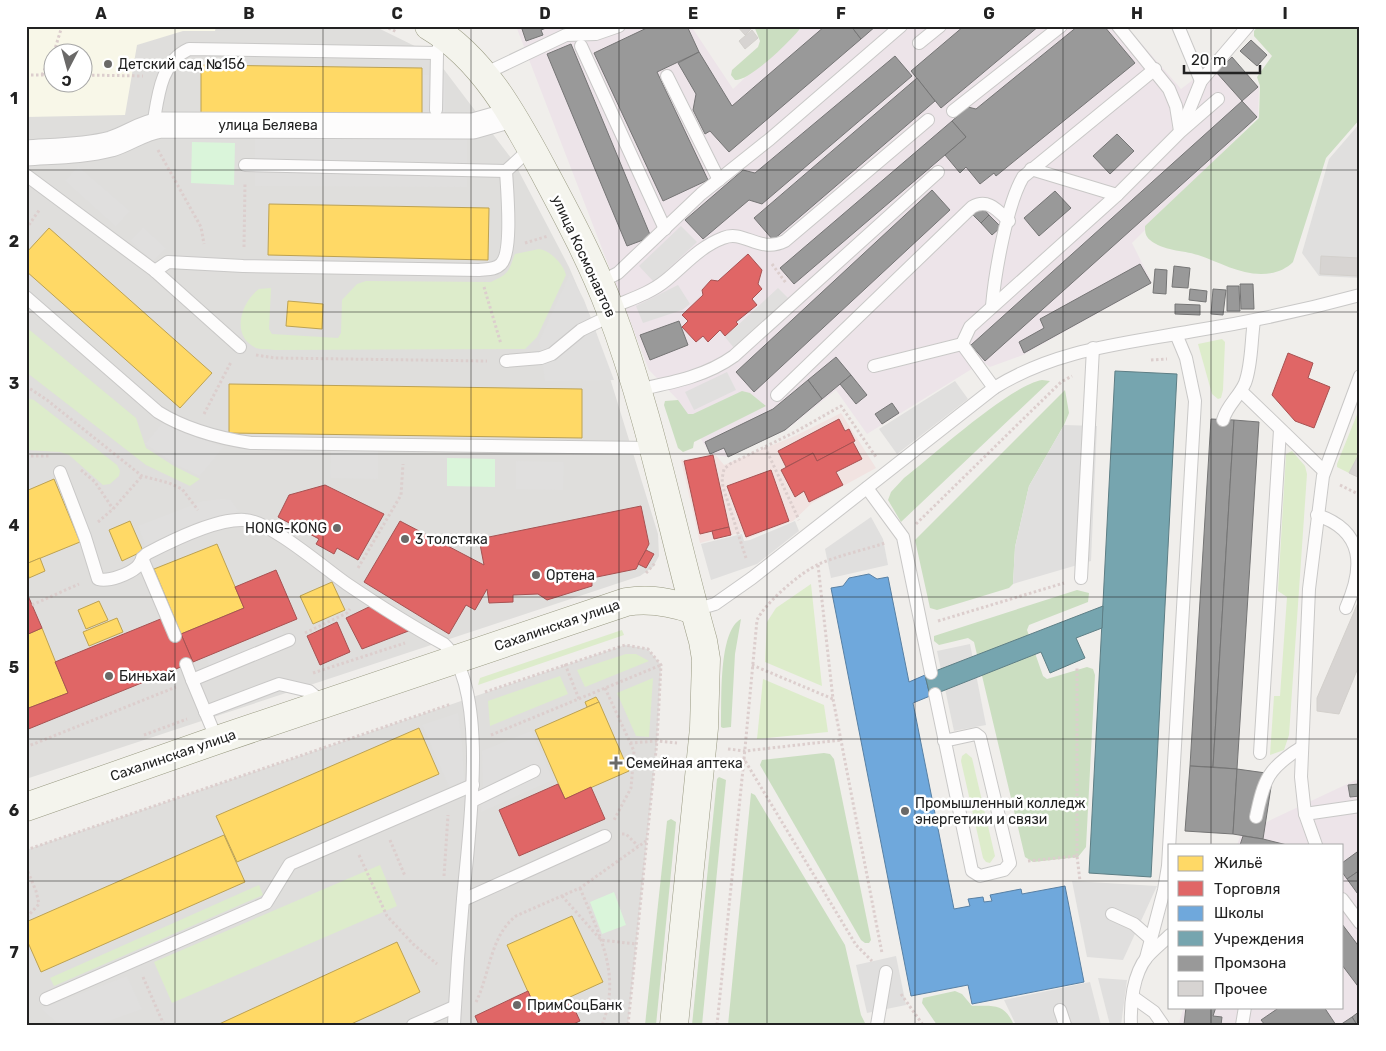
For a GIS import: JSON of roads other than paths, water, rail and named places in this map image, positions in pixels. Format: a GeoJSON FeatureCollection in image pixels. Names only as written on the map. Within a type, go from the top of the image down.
{"type":"FeatureCollection","features":[{"type":"Feature","properties":{"kind":"main road","name":"улица Космонавтов"},"geometry":{"type":"LineString","coordinates":[[440,35],[484,74],[512,115],[531,148],[600,283],[636,390],[694,610]]}},
{"type":"Feature","properties":{"kind":"main road","name":"Сахалинская улица"},"geometry":{"type":"LineString","coordinates":[[26,807],[324,703],[626,602],[640,600],[670,602],[694,610]]}},
{"type":"Feature","properties":{"kind":"main road"},"geometry":{"type":"LineString","coordinates":[[674,1025],[704,728],[706,659],[694,610]]}},
{"type":"Feature","properties":{"kind":"street","name":"улица Беляева"},"geometry":{"type":"LineString","coordinates":[[26,153],[107,145],[122,141],[153,126],[473,126],[512,115]]}},
{"type":"Feature","properties":{"kind":"lane"},"geometry":{"type":"LineString","coordinates":[[484,74],[566,35],[596,34],[619,26]]}},
{"type":"Feature","properties":{"kind":"lane"},"geometry":{"type":"LineString","coordinates":[[600,283],[618,273],[719,180],[770,139],[901,26]]}},
{"type":"Feature","properties":{"kind":"lane"},"geometry":{"type":"LineString","coordinates":[[919,43],[940,26]]}},
{"type":"Feature","properties":{"kind":"lane"},"geometry":{"type":"LineString","coordinates":[[953,111],[1060,26]]}},
{"type":"Feature","properties":{"kind":"lane"},"geometry":{"type":"LineString","coordinates":[[1118,26],[1155,69],[1169,89],[1176,106],[1180,132]]}},
{"type":"Feature","properties":{"kind":"lane"},"geometry":{"type":"LineString","coordinates":[[1178,26],[1201,82]]}},
{"type":"Feature","properties":{"kind":"lane"},"geometry":{"type":"LineString","coordinates":[[1180,132],[1201,82],[1248,26]]}},
{"type":"Feature","properties":{"kind":"lane"},"geometry":{"type":"LineString","coordinates":[[153,126],[164,76],[169,63],[178,54],[189,49],[440,35],[436,110]]}},
{"type":"Feature","properties":{"kind":"lane"},"geometry":{"type":"LineString","coordinates":[[581,46],[665,229]]}},
{"type":"Feature","properties":{"kind":"lane"},"geometry":{"type":"LineString","coordinates":[[992,306],[994,282],[1017,187],[1031,169],[1155,69]]}},
{"type":"Feature","properties":{"kind":"lane"},"geometry":{"type":"LineString","coordinates":[[667,76],[719,180]]}},
{"type":"Feature","properties":{"kind":"lane"},"geometry":{"type":"LineString","coordinates":[[962,344],[970,327],[1117,195],[1180,132],[1218,98]]}},
{"type":"Feature","properties":{"kind":"lane"},"geometry":{"type":"LineString","coordinates":[[506,361],[540,358],[552,354],[581,330],[657,287],[701,250],[723,237],[733,235],[756,244],[771,246],[785,241],[928,120]]}},
{"type":"Feature","properties":{"kind":"lane"},"geometry":{"type":"LineString","coordinates":[[245,165],[506,171],[531,148]]}},
{"type":"Feature","properties":{"kind":"lane"},"geometry":{"type":"LineString","coordinates":[[1031,169],[1117,195]]}},
{"type":"Feature","properties":{"kind":"lane"},"geometry":{"type":"LineString","coordinates":[[155,271],[168,262],[479,270],[500,265],[504,261],[508,248],[506,171]]}},
{"type":"Feature","properties":{"kind":"lane"},"geometry":{"type":"LineString","coordinates":[[636,390],[691,377],[734,356],[938,172]]}},
{"type":"Feature","properties":{"kind":"lane"},"geometry":{"type":"LineString","coordinates":[[26,176],[155,271],[240,347]]}},
{"type":"Feature","properties":{"kind":"lane"},"geometry":{"type":"LineString","coordinates":[[777,395],[972,207],[980,203],[992,204],[1009,221]]}},
{"type":"Feature","properties":{"kind":"lane"},"geometry":{"type":"LineString","coordinates":[[694,610],[715,604],[752,578],[994,388],[1016,374],[1042,363],[1093,348],[1254,321],[1360,295]]}},
{"type":"Feature","properties":{"kind":"lane"},"geometry":{"type":"LineString","coordinates":[[26,297],[144,401],[173,421],[196,431],[252,443],[652,448]]}},
{"type":"Feature","properties":{"kind":"lane"},"geometry":{"type":"LineString","coordinates":[[1223,420],[1229,405],[1241,391],[1246,380],[1254,321]]}},
{"type":"Feature","properties":{"kind":"lane"},"geometry":{"type":"LineString","coordinates":[[1169,844],[1195,401],[1192,377],[1176,334]]}},
{"type":"Feature","properties":{"kind":"lane"},"geometry":{"type":"LineString","coordinates":[[874,366],[962,344]]}},
{"type":"Feature","properties":{"kind":"lane"},"geometry":{"type":"LineString","coordinates":[[962,344],[994,388]]}},
{"type":"Feature","properties":{"kind":"lane"},"geometry":{"type":"LineString","coordinates":[[1081,578],[1093,348]]}},
{"type":"Feature","properties":{"kind":"lane"},"geometry":{"type":"LineString","coordinates":[[1316,844],[1305,814],[1302,777],[1309,589],[1324,471],[1360,376]]}},
{"type":"Feature","properties":{"kind":"lane"},"geometry":{"type":"LineString","coordinates":[[1241,391],[1324,471]]}},
{"type":"Feature","properties":{"kind":"lane"},"geometry":{"type":"LineString","coordinates":[[1260,753],[1280,430]]}},
{"type":"Feature","properties":{"kind":"lane"},"geometry":{"type":"LineString","coordinates":[[60,472],[84,533],[98,579],[105,580],[136,568],[146,554],[209,527],[235,520],[255,522],[276,533],[348,585],[444,644],[456,659],[468,698],[473,742],[473,785],[454,1024]]}},
{"type":"Feature","properties":{"kind":"lane"},"geometry":{"type":"LineString","coordinates":[[867,488],[903,537],[931,673]]}},
{"type":"Feature","properties":{"kind":"lane"},"geometry":{"type":"LineString","coordinates":[[1318,515],[1342,526],[1354,547],[1358,561],[1358,577],[1346,608]]}},
{"type":"Feature","properties":{"kind":"lane"},"geometry":{"type":"LineString","coordinates":[[142,558],[175,636]]}},
{"type":"Feature","properties":{"kind":"lane"},"geometry":{"type":"LineString","coordinates":[[192,680],[289,640]]}},
{"type":"Feature","properties":{"kind":"lane"},"geometry":{"type":"LineString","coordinates":[[186,664],[216,740]]}},
{"type":"Feature","properties":{"kind":"lane"},"geometry":{"type":"LineString","coordinates":[[205,712],[279,684],[309,691],[324,703]]}},
{"type":"Feature","properties":{"kind":"lane"},"geometry":{"type":"LineString","coordinates":[[935,694],[944,741],[972,871],[980,876],[1004,870],[1010,863],[980,737],[976,734],[944,741]]}},
{"type":"Feature","properties":{"kind":"lane"},"geometry":{"type":"LineString","coordinates":[[1256,818],[1265,783],[1270,773],[1302,747]]}},
{"type":"Feature","properties":{"kind":"lane"},"geometry":{"type":"LineString","coordinates":[[472,800],[534,771]]}},
{"type":"Feature","properties":{"kind":"lane"},"geometry":{"type":"LineString","coordinates":[[46,999],[266,903],[290,864],[473,785]]}},
{"type":"Feature","properties":{"kind":"lane"},"geometry":{"type":"LineString","coordinates":[[1305,814],[1357,809]]}},
{"type":"Feature","properties":{"kind":"lane"},"geometry":{"type":"LineString","coordinates":[[463,900],[605,836]]}},
{"type":"Feature","properties":{"kind":"lane"},"geometry":{"type":"LineString","coordinates":[[1130,1025],[1135,981],[1146,958],[1164,890],[1168,866]]}},
{"type":"Feature","properties":{"kind":"lane"},"geometry":{"type":"LineString","coordinates":[[1344,902],[1360,923]]}},
{"type":"Feature","properties":{"kind":"lane"},"geometry":{"type":"LineString","coordinates":[[1112,914],[1134,924],[1151,939]]}},
{"type":"Feature","properties":{"kind":"lane"},"geometry":{"type":"LineString","coordinates":[[1146,958],[1168,937]]}},
{"type":"Feature","properties":{"kind":"lane"},"geometry":{"type":"LineString","coordinates":[[877,1025],[886,972]]}},
{"type":"Feature","properties":{"kind":"lane"},"geometry":{"type":"LineString","coordinates":[[1132,997],[1154,1012],[1163,1025]]}},
{"type":"Feature","properties":{"kind":"lane"},"geometry":{"type":"LineString","coordinates":[[412,1025],[454,1007]]}},
{"type":"Feature","properties":{"kind":"lane"},"geometry":{"type":"LineString","coordinates":[[1242,1025],[1245,1008]]}},
{"type":"Feature","properties":{"kind":"lane"},"geometry":{"type":"LineString","coordinates":[[1060,1010],[1065,1025]]}},
{"type":"Feature","properties":{"kind":"place","name":"Детский сад №156"},"geometry":{"type":"Point","coordinates":[108,64]}},
{"type":"Feature","properties":{"kind":"place","name":"HONG-KONG"},"geometry":{"type":"Point","coordinates":[337,528]}},
{"type":"Feature","properties":{"kind":"place","name":"3 толстяка"},"geometry":{"type":"Point","coordinates":[405,539]}},
{"type":"Feature","properties":{"kind":"place","name":"Ортена"},"geometry":{"type":"Point","coordinates":[536,575]}},
{"type":"Feature","properties":{"kind":"place","name":"Биньхай"},"geometry":{"type":"Point","coordinates":[109,676]}},
{"type":"Feature","properties":{"kind":"place","name":"Семейная аптека"},"geometry":{"type":"Point","coordinates":[616,763]}},
{"type":"Feature","properties":{"kind":"place","name":"Промышленный колледж энергетики и связи"},"geometry":{"type":"Point","coordinates":[905,811]}},
{"type":"Feature","properties":{"kind":"place","name":"ПримСоцБанк"},"geometry":{"type":"Point","coordinates":[517,1005]}}]}
